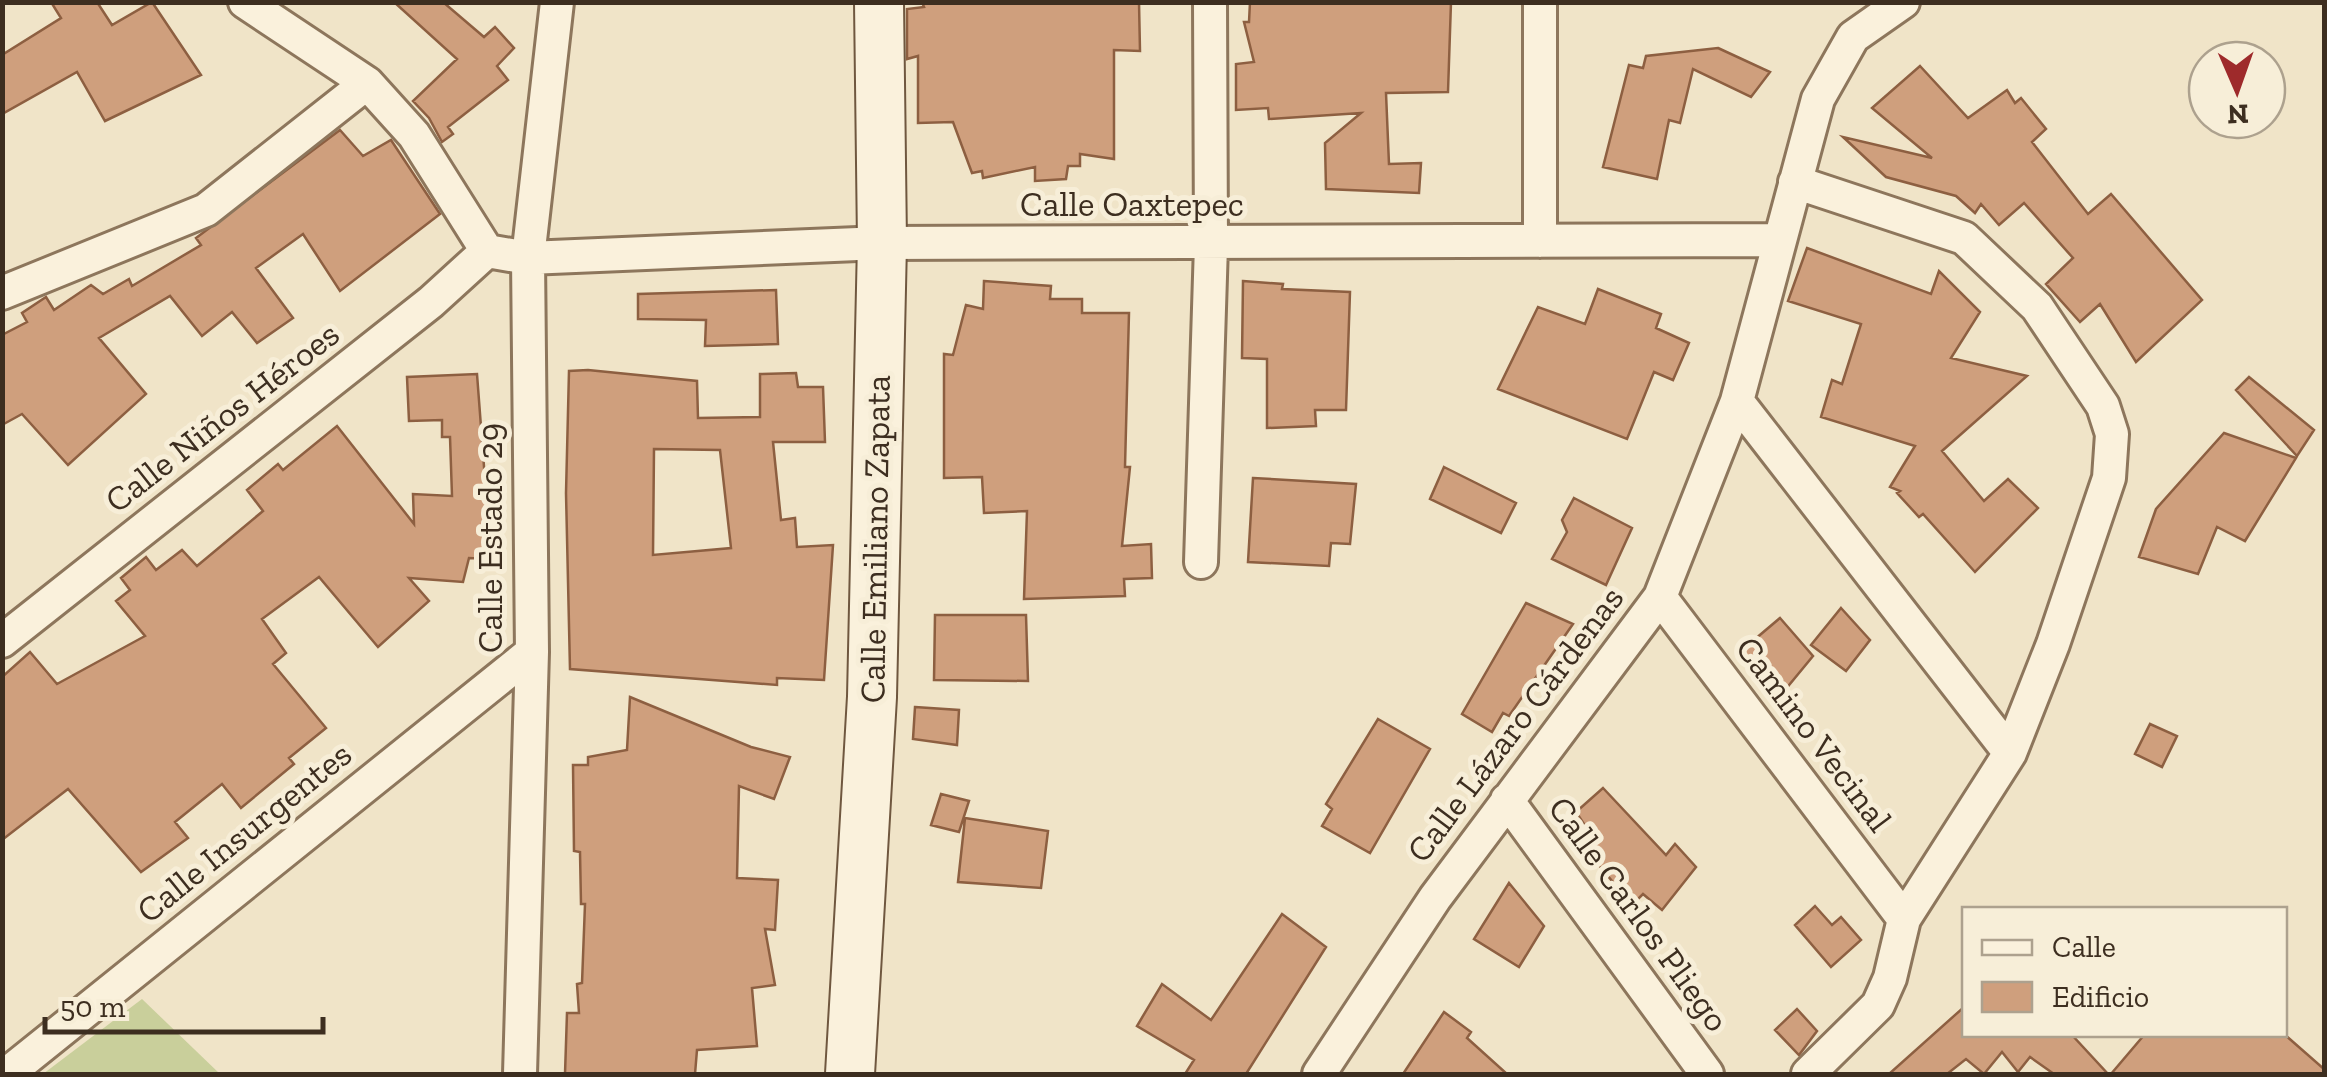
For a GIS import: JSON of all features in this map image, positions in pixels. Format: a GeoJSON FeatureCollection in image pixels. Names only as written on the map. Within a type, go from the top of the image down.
{"type":"FeatureCollection","features":[{"type":"Feature","properties":{"kind":"street"},"geometry":{"type":"LineString","coordinates":[[245,2],[367,83],[414,136],[487,250]]}},
{"type":"Feature","properties":{"kind":"street","name":"Calle Estado 29"},"geometry":{"type":"LineString","coordinates":[[520,1074],[532,652],[528,258],[557,2]]}},
{"type":"Feature","properties":{"kind":"street","name":"Calle Emiliano Zapata"},"geometry":{"type":"LineString","coordinates":[[850,1074],[872,697],[882,244],[880,2]]}},
{"type":"Feature","properties":{"kind":"street"},"geometry":{"type":"LineString","coordinates":[[1201,562],[1211,245],[1210,2]]}},
{"type":"Feature","properties":{"kind":"street"},"geometry":{"type":"LineString","coordinates":[[1540,2],[1540,241]]}},
{"type":"Feature","properties":{"kind":"street"},"geometry":{"type":"LineString","coordinates":[[1854,2],[1854,37]]}},
{"type":"Feature","properties":{"kind":"street","name":"Calle Lázaro Cárdenas"},"geometry":{"type":"LineString","coordinates":[[1318,1074],[1434,898],[1660,597],[1737,401],[1818,99],[1854,37],[1903,2]]}},
{"type":"Feature","properties":{"kind":"street"},"geometry":{"type":"LineString","coordinates":[[2,292],[206,210],[367,83]]}},
{"type":"Feature","properties":{"kind":"street"},"geometry":{"type":"LineString","coordinates":[[1795,182],[1964,238],[2037,307],[2103,406],[2112,434],[2109,478],[2053,644],[2010,752],[1904,919],[1890,978],[1878,1004],[1808,1074]]}},
{"type":"Feature","properties":{"kind":"street","name":"Calle Oaxtepec"},"geometry":{"type":"LineString","coordinates":[[487,250],[528,258],[882,244],[1778,240]]}},
{"type":"Feature","properties":{"kind":"street","name":"Calle Niños Héroes"},"geometry":{"type":"LineString","coordinates":[[2,641],[431,302],[487,250]]}},
{"type":"Feature","properties":{"kind":"street"},"geometry":{"type":"LineString","coordinates":[[1737,401],[2010,752]]}},
{"type":"Feature","properties":{"kind":"street","name":"Camino Vecinal"},"geometry":{"type":"LineString","coordinates":[[1660,597],[1904,919]]}},
{"type":"Feature","properties":{"kind":"street","name":"Calle Insurgentes"},"geometry":{"type":"LineString","coordinates":[[7,1074],[532,652]]}},
{"type":"Feature","properties":{"kind":"street","name":"Calle Carlos Pliego"},"geometry":{"type":"LineString","coordinates":[[1507,800],[1707,1074]]}},
{"type":"Feature","properties":{"kind":"green space"},"geometry":{"type":"Polygon","coordinates":[[[142,999],[220,1074],[43,1074],[142,999]]]}},
{"type":"Feature","properties":{"kind":"building"},"geometry":{"type":"Polygon","coordinates":[[[51,2],[97,2],[112,25],[152,2],[201,75],[105,121],[77,72],[2,114],[2,55],[61,18],[51,2]]]}},
{"type":"Feature","properties":{"kind":"building"},"geometry":{"type":"Polygon","coordinates":[[[394,2],[443,2],[484,37],[495,27],[514,48],[497,66],[508,80],[448,127],[453,134],[442,142],[429,118],[413,101],[457,59],[394,2]]]}},
{"type":"Feature","properties":{"kind":"building"},"geometry":{"type":"Polygon","coordinates":[[[922,2],[1139,2],[1140,51],[1114,50],[1114,159],[1080,154],[1080,166],[1068,166],[1066,179],[1035,181],[1035,167],[983,178],[982,171],[972,173],[953,122],[918,123],[918,56],[907,59],[907,9],[924,7],[922,2]]]}},
{"type":"Feature","properties":{"kind":"building"},"geometry":{"type":"Polygon","coordinates":[[[1250,2],[1451,2],[1448,92],[1386,93],[1389,164],[1421,163],[1419,193],[1326,189],[1325,143],[1361,113],[1269,119],[1268,108],[1236,110],[1236,64],[1254,62],[1244,22],[1249,22],[1250,2]]]}},
{"type":"Feature","properties":{"kind":"building"},"geometry":{"type":"Polygon","coordinates":[[[1718,48],[1770,72],[1751,97],[1693,69],[1680,123],[1669,120],[1657,179],[1603,167],[1629,65],[1643,68],[1646,56],[1718,48]]]}},
{"type":"Feature","properties":{"kind":"building"},"geometry":{"type":"Polygon","coordinates":[[[1920,66],[1968,118],[2007,90],[2015,103],[2021,98],[2046,129],[2032,142],[2088,214],[2111,194],[2202,300],[2136,362],[2100,304],[2080,322],[2046,284],[2073,258],[2024,203],[1999,225],[1981,204],[1975,213],[1956,196],[1886,177],[1843,137],[1932,158],[1872,108],[1920,66]]]}},
{"type":"Feature","properties":{"kind":"building"},"geometry":{"type":"Polygon","coordinates":[[[340,130],[363,156],[391,140],[440,214],[340,291],[303,234],[256,268],[293,318],[257,343],[232,312],[202,336],[170,296],[99,338],[146,394],[68,465],[22,414],[2,425],[2,335],[27,322],[22,313],[46,297],[54,310],[91,285],[103,294],[129,279],[132,286],[201,245],[196,238],[340,130]]]}},
{"type":"Feature","properties":{"kind":"building"},"geometry":{"type":"Polygon","coordinates":[[[1807,248],[1931,294],[1939,271],[1980,312],[1951,358],[2027,376],[1942,451],[1984,501],[2008,479],[2038,508],[1975,572],[1923,514],[1919,517],[1897,493],[1900,491],[1890,487],[1915,446],[1821,417],[1832,380],[1842,384],[1861,324],[1788,301],[1807,248]]]}},
{"type":"Feature","properties":{"kind":"building"},"geometry":{"type":"Polygon","coordinates":[[[984,281],[1051,286],[1050,299],[1082,299],[1082,313],[1129,313],[1125,467],[1130,467],[1122,546],[1151,544],[1152,578],[1124,579],[1125,596],[1024,599],[1027,511],[984,513],[982,477],[944,478],[944,354],[953,355],[966,305],[983,309],[984,281]]]}},
{"type":"Feature","properties":{"kind":"building"},"geometry":{"type":"Polygon","coordinates":[[[1243,281],[1283,284],[1282,289],[1350,292],[1346,410],[1315,410],[1316,426],[1267,428],[1267,359],[1242,358],[1243,281]]]}},
{"type":"Feature","properties":{"kind":"building"},"geometry":{"type":"Polygon","coordinates":[[[1598,289],[1661,314],[1656,328],[1689,343],[1673,380],[1654,372],[1627,439],[1498,389],[1538,307],[1585,324],[1598,289]]]}},
{"type":"Feature","properties":{"kind":"building"},"geometry":{"type":"Polygon","coordinates":[[[776,290],[778,344],[705,346],[706,320],[638,319],[638,294],[776,290]]]}},
{"type":"Feature","properties":{"kind":"building"},"geometry":{"type":"Polygon","coordinates":[[[569,371],[697,381],[698,418],[760,417],[760,374],[796,373],[798,387],[823,387],[825,442],[773,442],[781,520],[795,518],[797,547],[833,545],[824,680],[777,678],[777,685],[570,669],[566,493],[569,371]],[[654,449],[653,555],[731,548],[720,450],[654,449]]]}},
{"type":"Feature","properties":{"kind":"building"},"geometry":{"type":"Polygon","coordinates":[[[477,374],[491,559],[469,558],[463,582],[409,578],[429,601],[378,647],[319,577],[262,619],[286,653],[273,664],[326,728],[289,758],[294,764],[241,808],[222,784],[175,822],[188,838],[141,872],[68,789],[2,840],[2,677],[30,652],[57,684],[145,636],[116,601],[130,590],[121,578],[146,557],[156,570],[182,550],[197,566],[263,511],[247,490],[278,464],[283,470],[337,426],[414,524],[413,494],[452,496],[450,437],[442,437],[442,420],[409,421],[407,377],[477,374]]]}},
{"type":"Feature","properties":{"kind":"building"},"geometry":{"type":"Polygon","coordinates":[[[2249,377],[2314,430],[2297,456],[2236,390],[2249,377]]]}},
{"type":"Feature","properties":{"kind":"building"},"geometry":{"type":"Polygon","coordinates":[[[2224,433],[2296,458],[2245,541],[2217,527],[2198,574],[2139,557],[2156,509],[2224,433]]]}},
{"type":"Feature","properties":{"kind":"building"},"geometry":{"type":"Polygon","coordinates":[[[1444,467],[1516,503],[1501,533],[1430,499],[1444,467]]]}},
{"type":"Feature","properties":{"kind":"building"},"geometry":{"type":"Polygon","coordinates":[[[1253,478],[1356,484],[1350,544],[1331,543],[1329,566],[1248,562],[1253,478]]]}},
{"type":"Feature","properties":{"kind":"building"},"geometry":{"type":"Polygon","coordinates":[[[1574,498],[1632,528],[1606,585],[1552,559],[1567,532],[1562,520],[1574,498]]]}},
{"type":"Feature","properties":{"kind":"building"},"geometry":{"type":"Polygon","coordinates":[[[1526,603],[1573,624],[1509,716],[1503,713],[1492,732],[1462,714],[1526,603]]]}},
{"type":"Feature","properties":{"kind":"building"},"geometry":{"type":"Polygon","coordinates":[[[1841,608],[1870,640],[1846,671],[1811,645],[1841,608]]]}},
{"type":"Feature","properties":{"kind":"building"},"geometry":{"type":"Polygon","coordinates":[[[935,615],[1026,615],[1028,681],[934,680],[935,615]]]}},
{"type":"Feature","properties":{"kind":"building"},"geometry":{"type":"Polygon","coordinates":[[[1780,618],[1813,656],[1780,696],[1741,651],[1780,618]]]}},
{"type":"Feature","properties":{"kind":"building"},"geometry":{"type":"Polygon","coordinates":[[[630,697],[751,747],[790,757],[774,799],[739,786],[737,878],[778,880],[775,930],[765,929],[775,985],[752,988],[757,1046],[697,1050],[695,1074],[565,1074],[567,1013],[579,1013],[577,984],[582,983],[585,904],[581,904],[580,852],[574,851],[573,765],[588,765],[588,757],[627,750],[630,697]]]}},
{"type":"Feature","properties":{"kind":"building"},"geometry":{"type":"Polygon","coordinates":[[[915,707],[959,710],[957,745],[913,739],[915,707]]]}},
{"type":"Feature","properties":{"kind":"building"},"geometry":{"type":"Polygon","coordinates":[[[1378,719],[1430,749],[1370,853],[1322,826],[1332,809],[1326,804],[1378,719]]]}},
{"type":"Feature","properties":{"kind":"building"},"geometry":{"type":"Polygon","coordinates":[[[2150,724],[2177,736],[2162,767],[2135,754],[2150,724]]]}},
{"type":"Feature","properties":{"kind":"building"},"geometry":{"type":"Polygon","coordinates":[[[1603,788],[1666,855],[1675,844],[1696,867],[1662,910],[1643,894],[1632,905],[1578,840],[1588,830],[1576,812],[1603,788]]]}},
{"type":"Feature","properties":{"kind":"building"},"geometry":{"type":"Polygon","coordinates":[[[941,794],[969,801],[959,832],[931,825],[941,794]]]}},
{"type":"Feature","properties":{"kind":"building"},"geometry":{"type":"Polygon","coordinates":[[[965,818],[1048,831],[1041,888],[958,882],[965,818]]]}},
{"type":"Feature","properties":{"kind":"building"},"geometry":{"type":"Polygon","coordinates":[[[1509,883],[1544,926],[1519,967],[1474,939],[1509,883]]]}},
{"type":"Feature","properties":{"kind":"building"},"geometry":{"type":"Polygon","coordinates":[[[1815,906],[1832,925],[1841,917],[1861,940],[1831,967],[1795,925],[1815,906]]]}},
{"type":"Feature","properties":{"kind":"building"},"geometry":{"type":"Polygon","coordinates":[[[1282,914],[1326,947],[1246,1074],[1185,1074],[1194,1060],[1137,1026],[1162,984],[1211,1020],[1282,914]]]}},
{"type":"Feature","properties":{"kind":"building"},"geometry":{"type":"Polygon","coordinates":[[[1797,1009],[1817,1031],[1799,1055],[1775,1030],[1797,1009]]]}},
{"type":"Feature","properties":{"kind":"building"},"geometry":{"type":"Polygon","coordinates":[[[1962,1009],[1962,1037],[2074,1037],[2108,1074],[2054,1074],[2030,1057],[2018,1072],[2002,1052],[1984,1074],[1966,1059],[1947,1074],[1889,1074],[1962,1009]]]}},
{"type":"Feature","properties":{"kind":"building"},"geometry":{"type":"Polygon","coordinates":[[[1444,1012],[1471,1032],[1467,1038],[1507,1074],[1403,1074],[1444,1012]]]}},
{"type":"Feature","properties":{"kind":"building"},"geometry":{"type":"Polygon","coordinates":[[[2142,1037],[2287,1037],[2324,1069],[2324,1074],[2111,1074],[2142,1037]]]}}]}
